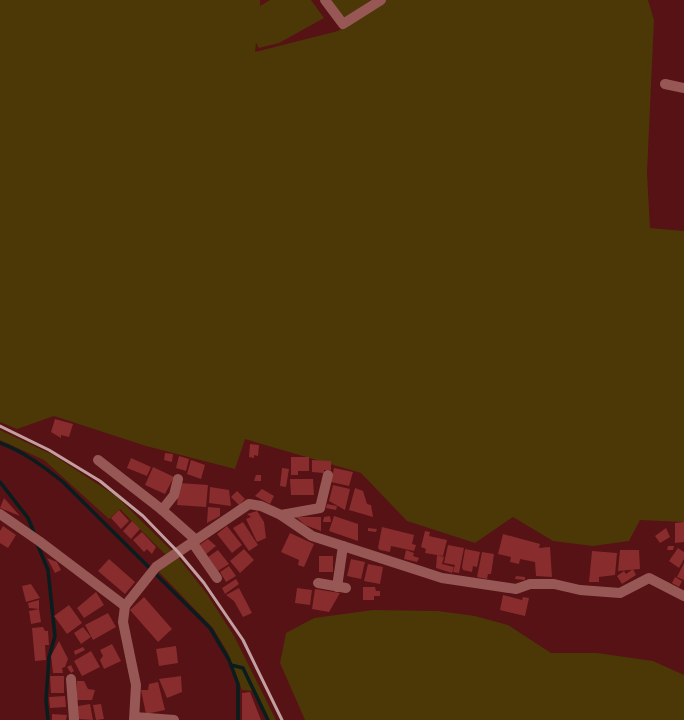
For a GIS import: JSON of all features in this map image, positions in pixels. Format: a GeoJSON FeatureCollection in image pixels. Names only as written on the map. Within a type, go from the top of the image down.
{"type":"FeatureCollection","features":[{"type":"Feature","properties":{"kind":"street"},"geometry":{"type":"LineString","coordinates":[[325,0],[343,24],[381,0]]}},
{"type":"Feature","properties":{"kind":"street"},"geometry":{"type":"LineString","coordinates":[[664,84],[684,88]]}},
{"type":"Feature","properties":{"kind":"street"},"geometry":{"type":"LineString","coordinates":[[98,460],[162,510],[194,541],[217,578]]}},
{"type":"Feature","properties":{"kind":"street"},"geometry":{"type":"LineString","coordinates":[[281,515],[320,508],[328,476]]}},
{"type":"Feature","properties":{"kind":"street"},"geometry":{"type":"LineString","coordinates":[[162,510],[174,496],[178,479]]}},
{"type":"Feature","properties":{"kind":"street"},"geometry":{"type":"LineString","coordinates":[[174,720],[134,718],[136,685],[123,622],[125,606],[153,570],[249,504],[261,506],[281,515],[312,536],[442,578],[516,589],[530,584],[554,584],[580,590],[620,593],[649,578],[684,596]]}},
{"type":"Feature","properties":{"kind":"street"},"geometry":{"type":"LineString","coordinates":[[0,514],[39,541],[125,606]]}},
{"type":"Feature","properties":{"kind":"street"},"geometry":{"type":"LineString","coordinates":[[318,583],[342,588],[343,546]]}},
{"type":"Feature","properties":{"kind":"street"},"geometry":{"type":"LineString","coordinates":[[71,679],[74,720]]}},
{"type":"Feature","properties":{"kind":"shaded area"},"geometry":{"type":"Polygon","coordinates":[[[0,0],[260,0],[260,6],[270,0],[311,0],[324,18],[279,43],[259,48],[256,43],[255,52],[338,31],[380,0],[648,0],[654,20],[647,173],[650,228],[684,231],[684,522],[640,520],[629,541],[593,546],[553,541],[513,517],[475,543],[407,521],[361,473],[245,439],[235,469],[146,446],[54,416],[17,429],[0,422],[0,0]]]}},
{"type":"Feature","properties":{"kind":"shaded area"},"geometry":{"type":"Polygon","coordinates":[[[331,0],[371,0],[344,18],[331,0]]]}},
{"type":"Feature","properties":{"kind":"shaded area"},"geometry":{"type":"Polygon","coordinates":[[[0,430],[53,455],[116,496],[172,551],[167,556],[120,509],[109,519],[44,460],[0,440],[0,430]]]}},
{"type":"Feature","properties":{"kind":"shaded area"},"geometry":{"type":"Polygon","coordinates":[[[177,556],[207,594],[234,636],[276,720],[267,720],[252,691],[242,690],[228,653],[213,628],[158,571],[177,556]]]}},
{"type":"Feature","properties":{"kind":"shaded area"},"geometry":{"type":"Polygon","coordinates":[[[373,610],[438,611],[475,616],[508,625],[551,653],[597,653],[653,661],[684,675],[684,720],[305,720],[280,663],[286,633],[314,618],[373,610]]]}},
{"type":"Feature","properties":{"kind":"building"},"geometry":{"type":"Polygon","coordinates":[[[55,419],[73,424],[69,437],[61,435],[61,438],[51,432],[55,419]]]}},
{"type":"Feature","properties":{"kind":"building"},"geometry":{"type":"Polygon","coordinates":[[[250,444],[259,445],[258,456],[254,455],[254,458],[249,457],[250,444]]]}},
{"type":"Feature","properties":{"kind":"building"},"geometry":{"type":"Polygon","coordinates":[[[165,453],[173,454],[172,462],[164,460],[165,453]]]}},
{"type":"Feature","properties":{"kind":"building"},"geometry":{"type":"Polygon","coordinates":[[[179,456],[189,459],[186,471],[176,468],[179,456]]]}},
{"type":"Feature","properties":{"kind":"building"},"geometry":{"type":"Polygon","coordinates":[[[291,457],[309,457],[309,471],[298,471],[298,475],[291,475],[291,457]]]}},
{"type":"Feature","properties":{"kind":"building"},"geometry":{"type":"Polygon","coordinates":[[[131,458],[151,467],[147,476],[127,468],[131,458]]]}},
{"type":"Feature","properties":{"kind":"building"},"geometry":{"type":"Polygon","coordinates":[[[191,460],[205,465],[201,479],[187,474],[191,460]]]}},
{"type":"Feature","properties":{"kind":"building"},"geometry":{"type":"Polygon","coordinates":[[[312,460],[331,461],[331,470],[324,470],[324,473],[312,472],[312,460]]]}},
{"type":"Feature","properties":{"kind":"building"},"geometry":{"type":"Polygon","coordinates":[[[153,467],[174,477],[165,494],[145,485],[153,467]]]}},
{"type":"Feature","properties":{"kind":"building"},"geometry":{"type":"Polygon","coordinates":[[[282,468],[289,469],[286,487],[280,486],[282,468]]]}},
{"type":"Feature","properties":{"kind":"building"},"geometry":{"type":"Polygon","coordinates":[[[334,468],[353,472],[349,486],[331,482],[334,468]]]}},
{"type":"Feature","properties":{"kind":"building"},"geometry":{"type":"Polygon","coordinates":[[[256,475],[261,475],[261,481],[254,481],[256,475]]]}},
{"type":"Feature","properties":{"kind":"building"},"geometry":{"type":"Polygon","coordinates":[[[290,479],[313,479],[314,495],[291,495],[290,479]]]}},
{"type":"Feature","properties":{"kind":"building"},"geometry":{"type":"Polygon","coordinates":[[[179,483],[208,485],[206,507],[177,505],[179,483]]]}},
{"type":"Feature","properties":{"kind":"building"},"geometry":{"type":"Polygon","coordinates":[[[333,485],[350,489],[345,510],[329,501],[333,485]]]}},
{"type":"Feature","properties":{"kind":"building"},"geometry":{"type":"Polygon","coordinates":[[[210,487],[229,490],[231,506],[209,503],[210,487]]]}},
{"type":"Feature","properties":{"kind":"building"},"geometry":{"type":"Polygon","coordinates":[[[355,488],[363,491],[367,504],[371,505],[373,517],[349,510],[355,488]]]}},
{"type":"Feature","properties":{"kind":"building"},"geometry":{"type":"Polygon","coordinates":[[[262,489],[274,496],[270,504],[255,496],[262,489]]]}},
{"type":"Feature","properties":{"kind":"building"},"geometry":{"type":"Polygon","coordinates":[[[237,491],[245,499],[239,505],[231,497],[237,491]]]}},
{"type":"Feature","properties":{"kind":"building"},"geometry":{"type":"Polygon","coordinates":[[[4,498],[20,516],[0,508],[4,498]]]}},
{"type":"Feature","properties":{"kind":"building"},"geometry":{"type":"Polygon","coordinates":[[[327,504],[337,506],[336,510],[326,508],[327,504]]]}},
{"type":"Feature","properties":{"kind":"building"},"geometry":{"type":"Polygon","coordinates":[[[208,507],[220,508],[220,516],[207,523],[208,507]]]}},
{"type":"Feature","properties":{"kind":"building"},"geometry":{"type":"Polygon","coordinates":[[[119,510],[129,521],[121,529],[111,518],[119,510]]]}},
{"type":"Feature","properties":{"kind":"building"},"geometry":{"type":"Polygon","coordinates":[[[257,511],[264,522],[266,538],[257,542],[246,519],[251,517],[247,514],[257,511]]]}},
{"type":"Feature","properties":{"kind":"building"},"geometry":{"type":"Polygon","coordinates":[[[330,516],[331,522],[323,522],[324,517],[330,516]]]}},
{"type":"Feature","properties":{"kind":"building"},"geometry":{"type":"Polygon","coordinates":[[[334,516],[358,524],[358,541],[329,531],[334,516]]]}},
{"type":"Feature","properties":{"kind":"building"},"geometry":{"type":"Polygon","coordinates":[[[296,517],[321,517],[321,531],[305,525],[296,517]]]}},
{"type":"Feature","properties":{"kind":"building"},"geometry":{"type":"Polygon","coordinates":[[[132,521],[140,529],[131,539],[123,531],[132,521]]]}},
{"type":"Feature","properties":{"kind":"building"},"geometry":{"type":"Polygon","coordinates":[[[243,522],[258,545],[249,551],[233,528],[243,522]]]}},
{"type":"Feature","properties":{"kind":"building"},"geometry":{"type":"Polygon","coordinates":[[[684,522],[684,542],[675,543],[675,523],[684,522]]]}},
{"type":"Feature","properties":{"kind":"building"},"geometry":{"type":"Polygon","coordinates":[[[3,526],[16,535],[8,548],[0,543],[0,531],[3,526]]]}},
{"type":"Feature","properties":{"kind":"building"},"geometry":{"type":"Polygon","coordinates":[[[227,526],[242,545],[232,553],[217,534],[227,526]]]}},
{"type":"Feature","properties":{"kind":"building"},"geometry":{"type":"Polygon","coordinates":[[[382,527],[414,535],[412,544],[416,545],[414,551],[391,546],[390,552],[380,550],[378,548],[382,527]]]}},
{"type":"Feature","properties":{"kind":"building"},"geometry":{"type":"Polygon","coordinates":[[[368,528],[377,529],[376,532],[368,531],[368,528]]]}},
{"type":"Feature","properties":{"kind":"building"},"geometry":{"type":"Polygon","coordinates":[[[666,528],[670,537],[660,543],[655,536],[666,528]]]}},
{"type":"Feature","properties":{"kind":"building"},"geometry":{"type":"Polygon","coordinates":[[[425,531],[430,532],[429,536],[447,540],[443,556],[425,553],[426,549],[421,547],[425,531]]]}},
{"type":"Feature","properties":{"kind":"building"},"geometry":{"type":"Polygon","coordinates":[[[142,532],[156,547],[152,554],[147,549],[144,552],[133,540],[142,532]]]}},
{"type":"Feature","properties":{"kind":"building"},"geometry":{"type":"Polygon","coordinates":[[[290,533],[314,544],[304,567],[298,565],[299,560],[281,552],[290,533]]]}},
{"type":"Feature","properties":{"kind":"building"},"geometry":{"type":"Polygon","coordinates":[[[503,534],[540,544],[539,548],[550,547],[552,577],[536,576],[535,562],[520,559],[519,564],[510,562],[511,557],[498,554],[503,534]]]}},
{"type":"Feature","properties":{"kind":"building"},"geometry":{"type":"Polygon","coordinates":[[[208,539],[216,546],[205,555],[198,546],[208,539]]]}},
{"type":"Feature","properties":{"kind":"building"},"geometry":{"type":"Polygon","coordinates":[[[448,545],[464,548],[459,573],[453,572],[455,565],[444,563],[448,545]]]}},
{"type":"Feature","properties":{"kind":"building"},"geometry":{"type":"Polygon","coordinates":[[[668,546],[674,546],[673,550],[667,550],[668,546]]]}},
{"type":"Feature","properties":{"kind":"building"},"geometry":{"type":"Polygon","coordinates":[[[678,548],[684,552],[684,559],[679,568],[669,561],[678,548]]]}},
{"type":"Feature","properties":{"kind":"building"},"geometry":{"type":"Polygon","coordinates":[[[244,549],[254,560],[240,573],[230,561],[244,549]]]}},
{"type":"Feature","properties":{"kind":"building"},"geometry":{"type":"Polygon","coordinates":[[[465,549],[480,552],[477,567],[473,566],[472,572],[463,570],[462,567],[465,549]]]}},
{"type":"Feature","properties":{"kind":"building"},"geometry":{"type":"Polygon","coordinates":[[[218,550],[229,564],[218,571],[208,557],[218,550]]]}},
{"type":"Feature","properties":{"kind":"building"},"geometry":{"type":"Polygon","coordinates":[[[406,550],[414,553],[413,556],[419,558],[417,562],[404,559],[406,550]]]}},
{"type":"Feature","properties":{"kind":"building"},"geometry":{"type":"Polygon","coordinates":[[[620,550],[639,550],[640,569],[618,571],[620,550]]]}},
{"type":"Feature","properties":{"kind":"building"},"geometry":{"type":"Polygon","coordinates":[[[592,551],[617,553],[615,575],[599,577],[599,582],[589,582],[592,551]]]}},
{"type":"Feature","properties":{"kind":"building"},"geometry":{"type":"Polygon","coordinates":[[[482,552],[494,554],[491,574],[488,574],[487,579],[477,577],[482,552]]]}},
{"type":"Feature","properties":{"kind":"building"},"geometry":{"type":"Polygon","coordinates":[[[437,555],[444,557],[442,564],[454,567],[452,573],[436,568],[437,555]]]}},
{"type":"Feature","properties":{"kind":"building"},"geometry":{"type":"Polygon","coordinates":[[[319,556],[333,556],[333,572],[319,572],[319,556]]]}},
{"type":"Feature","properties":{"kind":"building"},"geometry":{"type":"Polygon","coordinates":[[[47,558],[57,562],[61,570],[55,573],[47,558]]]}},
{"type":"Feature","properties":{"kind":"building"},"geometry":{"type":"Polygon","coordinates":[[[109,559],[135,582],[125,594],[98,571],[109,559]]]}},
{"type":"Feature","properties":{"kind":"building"},"geometry":{"type":"Polygon","coordinates":[[[351,559],[365,562],[361,579],[347,576],[351,559]]]}},
{"type":"Feature","properties":{"kind":"building"},"geometry":{"type":"Polygon","coordinates":[[[684,563],[684,580],[677,577],[684,563]]]}},
{"type":"Feature","properties":{"kind":"building"},"geometry":{"type":"Polygon","coordinates":[[[368,564],[383,567],[380,584],[364,581],[368,564]]]}},
{"type":"Feature","properties":{"kind":"building"},"geometry":{"type":"Polygon","coordinates":[[[229,566],[236,576],[226,582],[220,572],[229,566]]]}},
{"type":"Feature","properties":{"kind":"building"},"geometry":{"type":"Polygon","coordinates":[[[633,569],[636,575],[622,584],[617,576],[624,571],[626,574],[633,569]]]}},
{"type":"Feature","properties":{"kind":"building"},"geometry":{"type":"Polygon","coordinates":[[[516,576],[525,577],[525,580],[515,579],[516,576]]]}},
{"type":"Feature","properties":{"kind":"building"},"geometry":{"type":"Polygon","coordinates":[[[675,577],[682,581],[679,587],[672,583],[675,577]]]}},
{"type":"Feature","properties":{"kind":"building"},"geometry":{"type":"Polygon","coordinates":[[[236,579],[239,584],[225,594],[222,588],[236,579]]]}},
{"type":"Feature","properties":{"kind":"building"},"geometry":{"type":"Polygon","coordinates":[[[31,584],[40,598],[26,602],[22,586],[31,584]]]}},
{"type":"Feature","properties":{"kind":"building"},"geometry":{"type":"Polygon","coordinates":[[[363,587],[375,587],[376,591],[380,591],[380,596],[374,596],[374,600],[363,600],[363,587]]]}},
{"type":"Feature","properties":{"kind":"building"},"geometry":{"type":"Polygon","coordinates":[[[239,588],[252,613],[243,617],[234,601],[226,595],[239,588]]]}},
{"type":"Feature","properties":{"kind":"building"},"geometry":{"type":"Polygon","coordinates":[[[297,588],[312,590],[310,605],[295,603],[297,588]]]}},
{"type":"Feature","properties":{"kind":"building"},"geometry":{"type":"Polygon","coordinates":[[[315,589],[340,593],[329,612],[312,609],[315,589]]]}},
{"type":"Feature","properties":{"kind":"building"},"geometry":{"type":"Polygon","coordinates":[[[96,592],[104,605],[84,618],[77,608],[96,592]]]}},
{"type":"Feature","properties":{"kind":"building"},"geometry":{"type":"Polygon","coordinates":[[[503,595],[522,600],[523,597],[529,598],[525,616],[500,610],[503,595]]]}},
{"type":"Feature","properties":{"kind":"building"},"geometry":{"type":"Polygon","coordinates":[[[144,597],[172,629],[158,642],[130,610],[144,597]]]}},
{"type":"Feature","properties":{"kind":"building"},"geometry":{"type":"Polygon","coordinates":[[[39,600],[39,609],[29,608],[28,603],[39,600]]]}},
{"type":"Feature","properties":{"kind":"building"},"geometry":{"type":"Polygon","coordinates":[[[69,605],[82,623],[67,634],[54,616],[69,605]]]}},
{"type":"Feature","properties":{"kind":"building"},"geometry":{"type":"Polygon","coordinates":[[[39,609],[41,622],[31,624],[29,611],[39,609]]]}},
{"type":"Feature","properties":{"kind":"building"},"geometry":{"type":"Polygon","coordinates":[[[108,613],[116,627],[93,640],[85,625],[108,613]]]}},
{"type":"Feature","properties":{"kind":"building"},"geometry":{"type":"Polygon","coordinates":[[[43,627],[45,631],[48,631],[49,645],[45,645],[46,660],[35,661],[32,628],[43,627]]]}},
{"type":"Feature","properties":{"kind":"building"},"geometry":{"type":"Polygon","coordinates":[[[83,627],[91,637],[81,644],[74,633],[83,627]]]}},
{"type":"Feature","properties":{"kind":"building"},"geometry":{"type":"Polygon","coordinates":[[[59,641],[68,659],[65,667],[62,668],[63,673],[53,673],[51,656],[59,641]]]}},
{"type":"Feature","properties":{"kind":"building"},"geometry":{"type":"Polygon","coordinates":[[[112,644],[121,661],[104,669],[100,660],[103,656],[100,650],[112,644]]]}},
{"type":"Feature","properties":{"kind":"building"},"geometry":{"type":"Polygon","coordinates":[[[176,646],[178,663],[159,666],[156,649],[176,646]]]}},
{"type":"Feature","properties":{"kind":"building"},"geometry":{"type":"Polygon","coordinates":[[[83,647],[85,650],[75,655],[74,651],[83,647]]]}},
{"type":"Feature","properties":{"kind":"building"},"geometry":{"type":"Polygon","coordinates":[[[91,651],[100,667],[82,676],[74,661],[91,651]]]}},
{"type":"Feature","properties":{"kind":"building"},"geometry":{"type":"Polygon","coordinates":[[[71,665],[74,671],[71,673],[67,667],[71,665]]]}},
{"type":"Feature","properties":{"kind":"building"},"geometry":{"type":"Polygon","coordinates":[[[50,676],[64,676],[64,693],[51,693],[50,676]]]}},
{"type":"Feature","properties":{"kind":"building"},"geometry":{"type":"Polygon","coordinates":[[[181,676],[182,692],[167,698],[159,679],[181,676]]]}},
{"type":"Feature","properties":{"kind":"building"},"geometry":{"type":"Polygon","coordinates":[[[77,681],[84,681],[88,689],[95,690],[92,700],[77,700],[77,681]]]}},
{"type":"Feature","properties":{"kind":"building"},"geometry":{"type":"Polygon","coordinates":[[[158,682],[165,710],[146,714],[141,690],[148,690],[149,684],[158,682]]]}},
{"type":"Feature","properties":{"kind":"building"},"geometry":{"type":"Polygon","coordinates":[[[250,692],[261,720],[242,720],[242,693],[250,692]]]}},
{"type":"Feature","properties":{"kind":"building"},"geometry":{"type":"Polygon","coordinates":[[[65,696],[66,707],[50,708],[49,697],[65,696]]]}},
{"type":"Feature","properties":{"kind":"building"},"geometry":{"type":"Polygon","coordinates":[[[90,704],[93,720],[77,719],[78,706],[90,704]]]}},
{"type":"Feature","properties":{"kind":"building"},"geometry":{"type":"Polygon","coordinates":[[[101,704],[104,719],[96,720],[93,705],[101,704]]]}},
{"type":"Feature","properties":{"kind":"building"},"geometry":{"type":"Polygon","coordinates":[[[52,714],[67,715],[66,720],[52,720],[52,714]]]}},
{"type":"Feature","properties":{"kind":"waterway"},"geometry":{"type":"LineString","coordinates":[[0,443],[33,460],[63,482],[210,628],[229,660],[238,684],[238,720]]}},
{"type":"Feature","properties":{"kind":"waterway"},"geometry":{"type":"LineString","coordinates":[[0,482],[28,518],[35,535]]}},
{"type":"Feature","properties":{"kind":"waterway"},"geometry":{"type":"LineString","coordinates":[[36,541],[48,570],[55,636],[49,657],[46,700],[48,720]]}},
{"type":"Feature","properties":{"kind":"waterway"},"geometry":{"type":"LineString","coordinates":[[231,665],[243,668],[268,720]]}},
{"type":"Feature","properties":{"kind":"railway"},"geometry":{"type":"LineString","coordinates":[[0,426],[49,450],[100,481],[143,516],[178,552],[204,583],[243,640],[282,720]]}}]}
